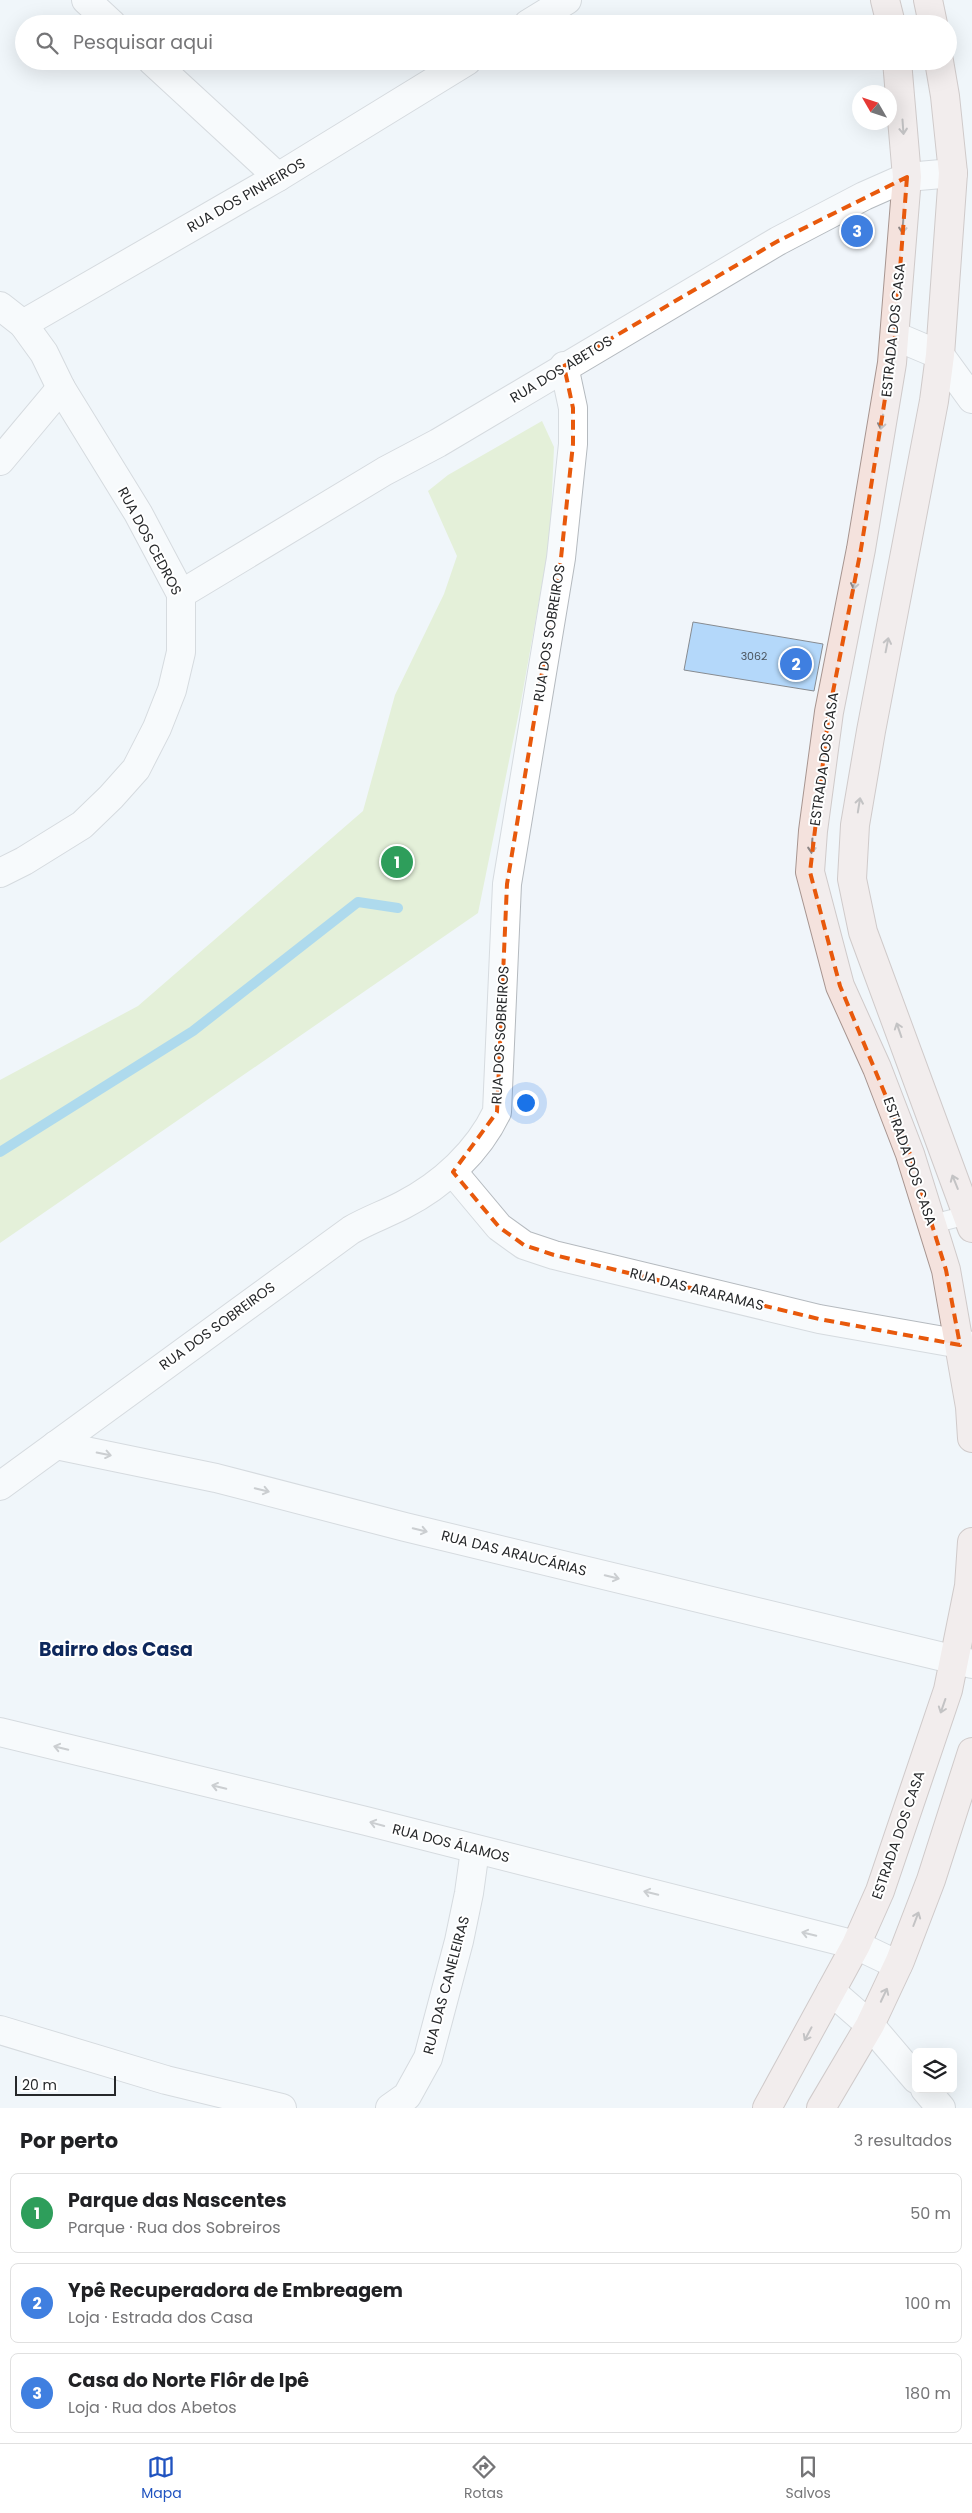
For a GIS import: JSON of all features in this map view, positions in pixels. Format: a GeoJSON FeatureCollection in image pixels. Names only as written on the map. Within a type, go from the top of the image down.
{"type":"FeatureCollection","features":[{"type":"Feature","properties":{"kind":"main road"},"geometry":{"type":"LineString","coordinates":[[885,0],[888,15]]}},
{"type":"Feature","properties":{"kind":"main road"},"geometry":{"type":"LineString","coordinates":[[928,0],[931,15]]}},
{"type":"Feature","properties":{"kind":"main road","name":"ESTRADA DOS CASA"},"geometry":{"type":"LineString","coordinates":[[898,70],[907,177],[892,363],[861,549],[829,712],[813,831],[810,872],[840,986],[877,1068],[910,1154],[946,1270],[966,1345],[972,1438]]}},
{"type":"Feature","properties":{"kind":"main road"},"geometry":{"type":"LineString","coordinates":[[941,70],[945,96],[952,173],[940,355],[934,401],[855,825],[852,879],[863,932],[930,1117],[971,1219]]}},
{"type":"Feature","properties":{"kind":"main road"},"geometry":{"type":"LineString","coordinates":[[828,945],[863,932]]}},
{"type":"Feature","properties":{"kind":"main road","name":"ESTRADA DOS CASA"},"geometry":{"type":"LineString","coordinates":[[767,2108],[856,1945],[880,1891],[948,1690],[964,1662],[972,1542]]}},
{"type":"Feature","properties":{"kind":"main road"},"geometry":{"type":"LineString","coordinates":[[821,2108],[870,2025],[898,1964],[931,1880],[972,1752]]}},
{"type":"Feature","properties":{"kind":"street"},"geometry":{"type":"LineString","coordinates":[[86,0],[102,15]]}},
{"type":"Feature","properties":{"kind":"street"},"geometry":{"type":"LineString","coordinates":[[542,15],[563,1]]}},
{"type":"Feature","properties":{"kind":"street"},"geometry":{"type":"LineString","coordinates":[[162,70],[278,177]]}},
{"type":"Feature","properties":{"kind":"street","name":"RUA DOS PINHEIROS"},"geometry":{"type":"LineString","coordinates":[[24,324],[278,177],[452,70]]}},
{"type":"Feature","properties":{"kind":"street","name":"RUA DOS ABETOS"},"geometry":{"type":"LineString","coordinates":[[181,594],[778,240],[864,196],[907,177],[952,173]]}},
{"type":"Feature","properties":{"kind":"street","name":"RUA DOS CEDROS"},"geometry":{"type":"LineString","coordinates":[[0,306],[24,324],[44,353],[61,388],[138,513],[181,594],[181,652],[172,690],[157,728],[136,769],[82,826],[24,861],[0,873]]}},
{"type":"Feature","properties":{"kind":"street"},"geometry":{"type":"LineString","coordinates":[[894,336],[940,355],[972,399]]}},
{"type":"Feature","properties":{"kind":"street","name":"RUA DOS SOBREIROS"},"geometry":{"type":"LineString","coordinates":[[0,1486],[351,1230],[404,1205],[453,1172],[490,1127],[496,1112],[507,884],[561,558],[573,444],[573,408],[564,366]]}},
{"type":"Feature","properties":{"kind":"street"},"geometry":{"type":"LineString","coordinates":[[0,461],[61,388]]}},
{"type":"Feature","properties":{"kind":"street","name":"RUA DAS ARARAMAS"},"geometry":{"type":"LineString","coordinates":[[453,1172],[499,1227],[524,1245],[819,1319],[966,1345]]}},
{"type":"Feature","properties":{"kind":"street","name":"RUA DAS ARAUCÁRIAS"},"geometry":{"type":"LineString","coordinates":[[56,1444],[216,1478],[405,1527],[964,1662]]}},
{"type":"Feature","properties":{"kind":"street","name":"RUA DOS ÁLAMOS"},"geometry":{"type":"LineString","coordinates":[[0,1732],[856,1945],[898,1964]]}},
{"type":"Feature","properties":{"kind":"street","name":"RUA DAS CANELEIRAS"},"geometry":{"type":"LineString","coordinates":[[390,2108],[407,2096],[428,2058],[459,1941],[469,1894],[475,1850]]}},
{"type":"Feature","properties":{"kind":"street"},"geometry":{"type":"LineString","coordinates":[[831,1991],[870,2025],[912,2074]]}},
{"type":"Feature","properties":{"kind":"street"},"geometry":{"type":"LineString","coordinates":[[0,2030],[166,2080],[282,2108]]}},
{"type":"Feature","properties":{"kind":"street"},"geometry":{"type":"LineString","coordinates":[[927,2093],[940,2108]]}},
{"type":"Feature","properties":{"kind":"lane"},"geometry":{"type":"LineString","coordinates":[[932,1224],[971,1219]]}},
{"type":"Feature","properties":{"kind":"highlighted area"},"geometry":{"type":"Polygon","coordinates":[[[907,177],[895,336],[861,549],[829,712],[810,872],[840,986],[910,1154],[946,1270],[960,1345],[819,1319],[554,1255],[524,1245],[499,1227],[453,1172],[497,1112],[507,884],[561,558],[573,444],[573,408],[564,366],[778,241],[907,177]]]}},
{"type":"Feature","properties":{"kind":"green space"},"geometry":{"type":"Polygon","coordinates":[[[542,421],[554,447],[550,539],[520,707],[478,913],[0,1243],[0,1080],[138,1006],[363,811],[395,695],[444,594],[457,556],[428,491],[448,475],[542,421]]]}},
{"type":"Feature","properties":{"kind":"building"},"geometry":{"type":"Polygon","coordinates":[[[693,622],[823,644],[814,691],[684,670],[693,622]]]}},
{"type":"Feature","properties":{"kind":"waterway"},"geometry":{"type":"LineString","coordinates":[[0,1152],[193,1031],[358,902],[398,908]]}},
{"type":"Feature","properties":{"kind":"place","name":"Casa do Norte Flôr de Ipê"},"geometry":{"type":"Point","coordinates":[857,231]}},
{"type":"Feature","properties":{"kind":"place","name":"Ypê Recuperadora de Embreagem"},"geometry":{"type":"Point","coordinates":[796,664]}},
{"type":"Feature","properties":{"kind":"place","name":"Parque das Nascentes"},"geometry":{"type":"Point","coordinates":[397,862]}},
{"type":"Feature","properties":{"kind":"district","name":"Bairro dos Casa"},"geometry":{"type":"Point","coordinates":[116,1649]}}]}
